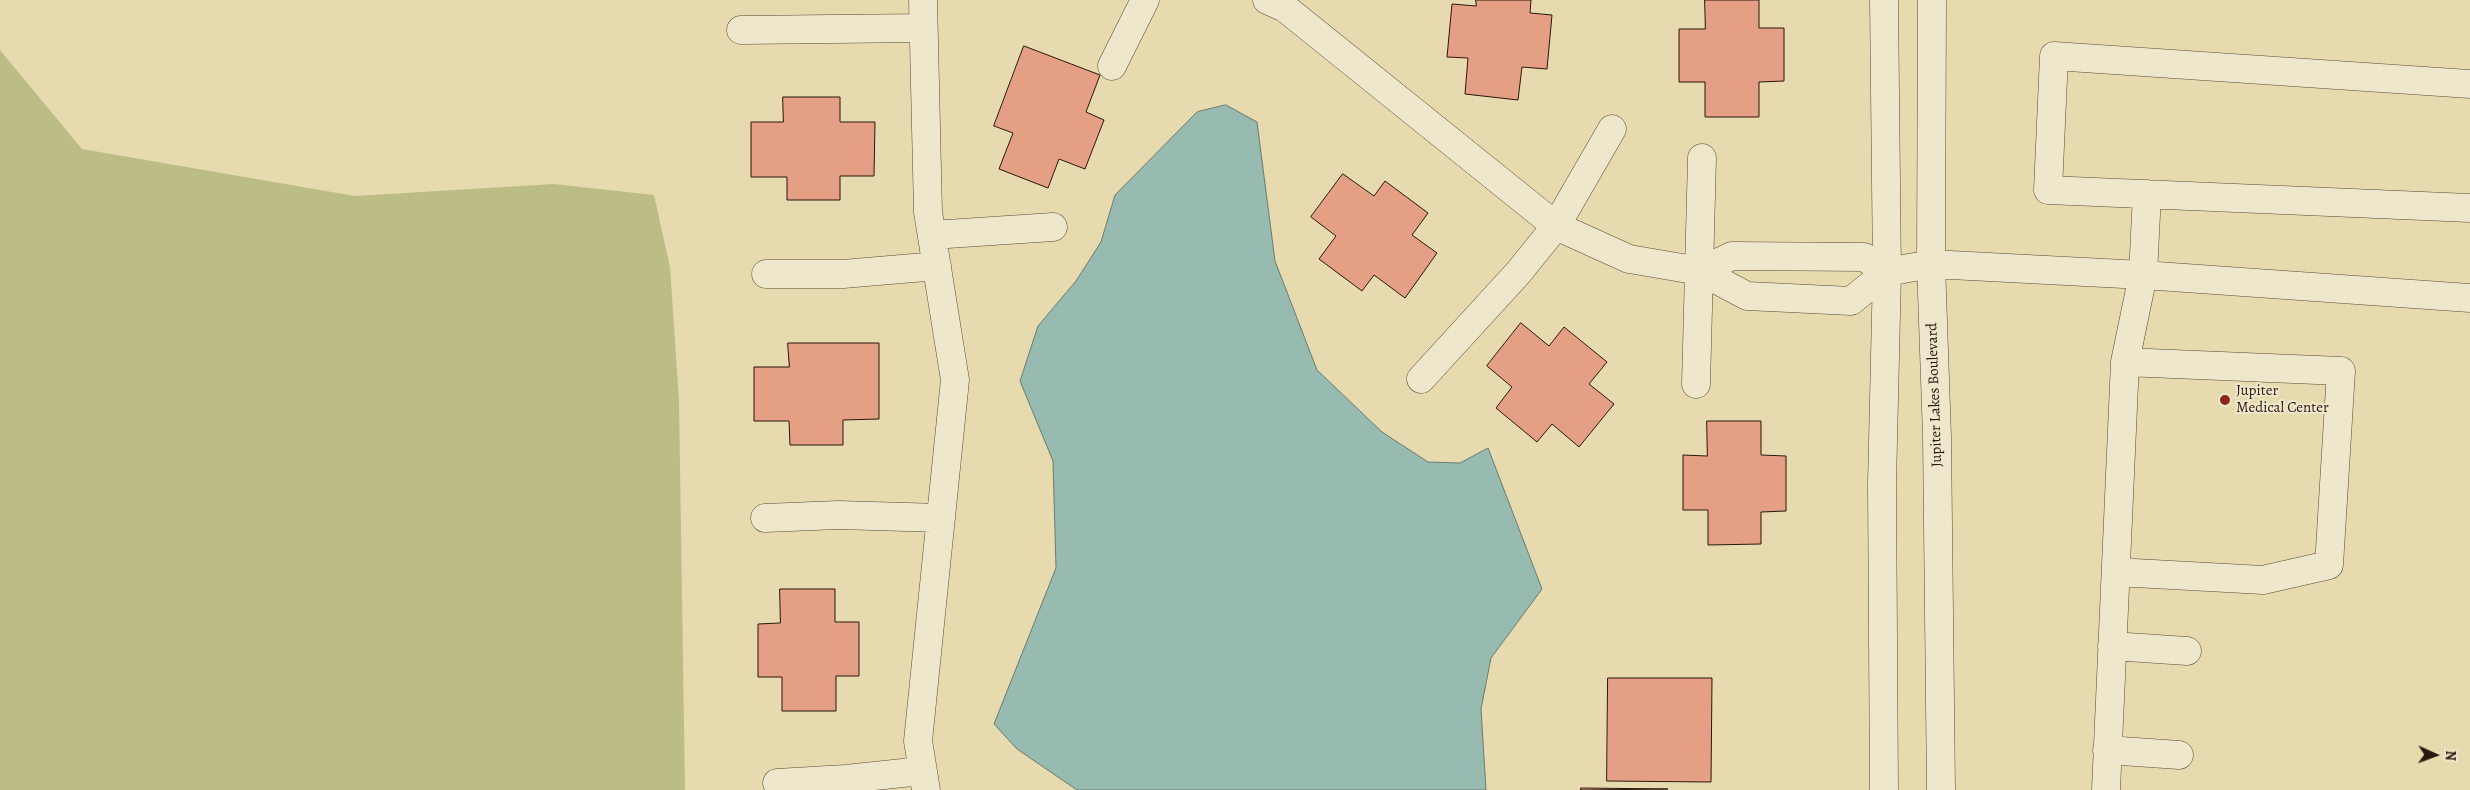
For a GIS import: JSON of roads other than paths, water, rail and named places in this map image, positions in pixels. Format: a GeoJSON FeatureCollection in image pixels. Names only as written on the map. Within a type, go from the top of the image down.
{"type":"FeatureCollection","features":[{"type":"Feature","properties":{"kind":"street"},"geometry":{"type":"LineString","coordinates":[[777,783],[846,779],[924,780],[918,741],[955,380],[928,212],[923,0]]}},
{"type":"Feature","properties":{"kind":"street"},"geometry":{"type":"LineString","coordinates":[[1112,66],[1145,0]]}},
{"type":"Feature","properties":{"kind":"street"},"geometry":{"type":"LineString","coordinates":[[1267,0],[1285,8],[1556,226],[1628,259],[1700,270],[1747,296],[1852,301],[1887,272],[1931,264],[2143,275],[2470,298]]}},
{"type":"Feature","properties":{"kind":"street"},"geometry":{"type":"LineString","coordinates":[[1884,0],[1887,272],[1882,484],[1884,790]]}},
{"type":"Feature","properties":{"kind":"street","name":"Jupiter Lakes Boulevard"},"geometry":{"type":"LineString","coordinates":[[1932,0],[1931,264],[1937,437],[1940,790]]}},
{"type":"Feature","properties":{"kind":"street"},"geometry":{"type":"LineString","coordinates":[[741,30],[923,28]]}},
{"type":"Feature","properties":{"kind":"street"},"geometry":{"type":"LineString","coordinates":[[2470,84],[2054,56],[2048,190],[2470,208]]}},
{"type":"Feature","properties":{"kind":"street"},"geometry":{"type":"LineString","coordinates":[[1421,379],[1518,273],[1556,226],[1612,129]]}},
{"type":"Feature","properties":{"kind":"street"},"geometry":{"type":"LineString","coordinates":[[1696,384],[1702,158]]}},
{"type":"Feature","properties":{"kind":"street"},"geometry":{"type":"LineString","coordinates":[[2106,790],[2125,362],[2143,275],[2148,194]]}},
{"type":"Feature","properties":{"kind":"street"},"geometry":{"type":"LineString","coordinates":[[932,235],[1053,226]]}},
{"type":"Feature","properties":{"kind":"street"},"geometry":{"type":"LineString","coordinates":[[1700,270],[1732,256],[1864,256],[1887,272]]}},
{"type":"Feature","properties":{"kind":"street"},"geometry":{"type":"LineString","coordinates":[[766,274],[843,274],[937,266]]}},
{"type":"Feature","properties":{"kind":"street"},"geometry":{"type":"LineString","coordinates":[[2116,572],[2264,580],[2329,565],[2341,371],[2125,362]]}},
{"type":"Feature","properties":{"kind":"street"},"geometry":{"type":"LineString","coordinates":[[765,518],[838,515],[941,518]]}},
{"type":"Feature","properties":{"kind":"street"},"geometry":{"type":"LineString","coordinates":[[2112,646],[2187,651]]}},
{"type":"Feature","properties":{"kind":"street"},"geometry":{"type":"LineString","coordinates":[[2107,750],[2180,755]]}},
{"type":"Feature","properties":{"kind":"water"},"geometry":{"type":"Polygon","coordinates":[[[1226,105],[1257,122],[1275,261],[1317,370],[1382,432],[1428,462],[1460,463],[1488,448],[1542,589],[1491,658],[1481,709],[1486,790],[1077,790],[1017,749],[994,724],[1056,568],[1053,461],[1020,381],[1038,326],[1076,281],[1101,242],[1115,195],[1197,112],[1226,105]]]}},
{"type":"Feature","properties":{"kind":"place","name":"Jupiter Medical Center"},"geometry":{"type":"Point","coordinates":[2225,400]}}]}
